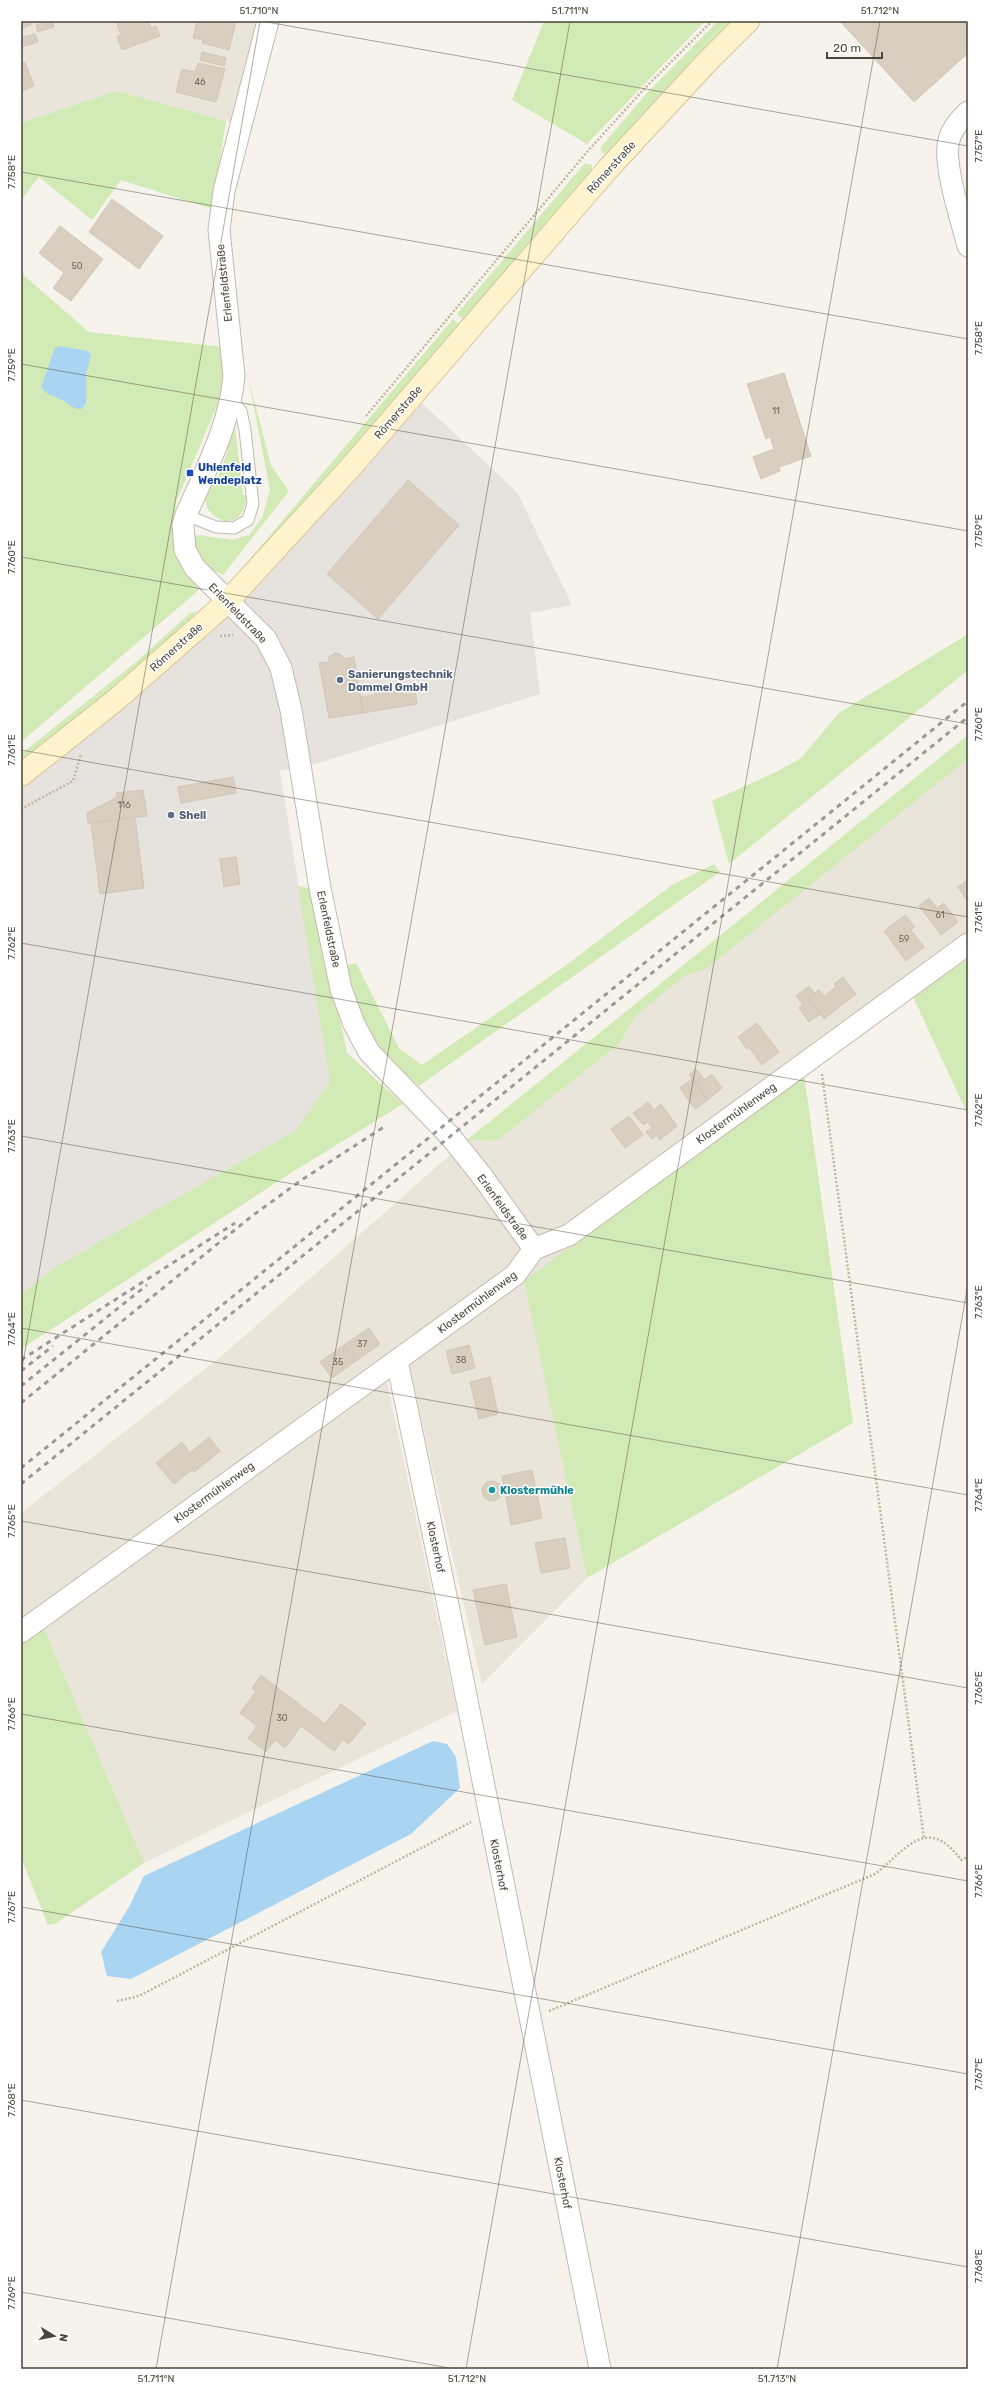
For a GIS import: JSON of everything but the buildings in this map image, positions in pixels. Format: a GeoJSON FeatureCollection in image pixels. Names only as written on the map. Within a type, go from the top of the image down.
{"type":"FeatureCollection","features":[{"type":"Feature","properties":{"kind":"main road","name":"Römerstraße"},"geometry":{"type":"LineString","coordinates":[[21,775],[117,699],[227,602],[350,468],[607,170],[706,63],[748,21]]}},
{"type":"Feature","properties":{"kind":"street","name":"Erlenfeldstraße"},"geometry":{"type":"LineString","coordinates":[[268,21],[224,191],[219,230],[234,376],[232,400],[225,422],[186,515],[184,525],[185,550],[195,568],[227,602],[266,639],[281,668],[291,710],[320,888],[341,989],[354,1024],[369,1052],[450,1136],[482,1176],[534,1249]]}},
{"type":"Feature","properties":{"kind":"street"},"geometry":{"type":"LineString","coordinates":[[968,112],[957,123],[948,140],[948,161],[968,246]]}},
{"type":"Feature","properties":{"kind":"street","name":"Klostermühlenweg"},"geometry":{"type":"LineString","coordinates":[[21,1632],[515,1276],[534,1249],[569,1236],[819,1051],[968,944]]}},
{"type":"Feature","properties":{"kind":"street","name":"Klosterhof"},"geometry":{"type":"LineString","coordinates":[[397,1361],[450,1615],[600,2369]]}},
{"type":"Feature","properties":{"kind":"lane"},"geometry":{"type":"LineString","coordinates":[[186,515],[216,527],[234,528],[248,520],[253,504],[245,430],[242,411],[232,400]]}},
{"type":"Feature","properties":{"kind":"path"},"geometry":{"type":"LineString","coordinates":[[360,422],[587,152],[644,90],[712,21]]}},
{"type":"Feature","properties":{"kind":"path"},"geometry":{"type":"LineString","coordinates":[[219,636],[230,634],[235,636]]}},
{"type":"Feature","properties":{"kind":"path"},"geometry":{"type":"LineString","coordinates":[[21,809],[73,781],[81,753],[86,749]]}},
{"type":"Feature","properties":{"kind":"path"},"geometry":{"type":"LineString","coordinates":[[819,1051],[924,1839]]}},
{"type":"Feature","properties":{"kind":"path"},"geometry":{"type":"LineString","coordinates":[[117,2001],[139,1996],[469,1822]]}},
{"type":"Feature","properties":{"kind":"path"},"geometry":{"type":"LineString","coordinates":[[530,2019],[850,1886],[875,1874],[895,1859],[906,1846],[924,1839],[934,1837],[952,1847],[961,1860],[968,1857]]}},
{"type":"Feature","properties":{"kind":"shaded area"},"geometry":{"type":"Polygon","coordinates":[[[21,21],[279,21],[252,128],[117,91],[21,123],[21,21]]]}},
{"type":"Feature","properties":{"kind":"shaded area"},"geometry":{"type":"Polygon","coordinates":[[[422,403],[517,492],[572,605],[530,613],[540,694],[319,763],[280,771],[330,1082],[295,1131],[55,1267],[21,1295],[21,789],[226,618],[422,403]]]}},
{"type":"Feature","properties":{"kind":"shaded area"},"geometry":{"type":"Polygon","coordinates":[[[968,759],[968,959],[824,1060],[525,1281],[587,1578],[482,1684],[408,1362],[386,1377],[457,1711],[144,1863],[43,1626],[21,1641],[21,1513],[224,1354],[467,1140],[497,1141],[619,1044],[636,1016],[683,977],[706,969],[968,759]]]}},
{"type":"Feature","properties":{"kind":"green space"},"geometry":{"type":"Polygon","coordinates":[[[544,21],[705,21],[587,144],[512,100],[544,21]]]}},
{"type":"Feature","properties":{"kind":"green space"},"geometry":{"type":"Polygon","coordinates":[[[718,21],[734,21],[609,154],[601,153],[601,147],[647,93],[718,21]]]}},
{"type":"Feature","properties":{"kind":"green space"},"geometry":{"type":"Polygon","coordinates":[[[117,91],[226,121],[212,209],[121,180],[92,220],[39,177],[21,200],[21,123],[117,91]]]}},
{"type":"Feature","properties":{"kind":"green space"},"geometry":{"type":"Polygon","coordinates":[[[585,163],[592,165],[592,173],[464,320],[457,314],[585,163]]]}},
{"type":"Feature","properties":{"kind":"green space"},"geometry":{"type":"Polygon","coordinates":[[[21,273],[89,332],[224,347],[225,387],[176,502],[174,536],[179,562],[199,590],[21,742],[21,273]]]}},
{"type":"Feature","properties":{"kind":"green space"},"geometry":{"type":"Polygon","coordinates":[[[453,319],[460,325],[316,491],[248,566],[244,566],[453,319]]]}},
{"type":"Feature","properties":{"kind":"green space"},"geometry":{"type":"Polygon","coordinates":[[[248,377],[271,465],[289,491],[223,575],[210,568],[201,560],[194,544],[193,536],[199,535],[232,540],[249,535],[262,518],[270,490],[248,377]]]}},
{"type":"Feature","properties":{"kind":"green space"},"geometry":{"type":"Polygon","coordinates":[[[235,427],[243,495],[247,495],[244,508],[238,517],[226,521],[213,515],[206,503],[205,493],[212,478],[217,480],[228,450],[225,449],[235,427]]]}},
{"type":"Feature","properties":{"kind":"green space"},"geometry":{"type":"Polygon","coordinates":[[[196,611],[190,622],[89,709],[31,754],[21,758],[21,754],[135,663],[190,613],[196,611]]]}},
{"type":"Feature","properties":{"kind":"green space"},"geometry":{"type":"Polygon","coordinates":[[[968,634],[968,670],[729,864],[712,801],[776,772],[801,758],[839,713],[968,634]]]}},
{"type":"Feature","properties":{"kind":"green space"},"geometry":{"type":"Polygon","coordinates":[[[968,735],[968,759],[706,969],[683,977],[636,1016],[619,1044],[497,1141],[467,1140],[968,735]]]}},
{"type":"Feature","properties":{"kind":"green space"},"geometry":{"type":"Polygon","coordinates":[[[714,864],[720,872],[419,1086],[385,1056],[366,1030],[344,966],[356,963],[399,1048],[422,1065],[561,969],[672,885],[714,864]]]}},
{"type":"Feature","properties":{"kind":"green space"},"geometry":{"type":"Polygon","coordinates":[[[298,886],[313,889],[347,1053],[403,1104],[291,1173],[21,1349],[21,1295],[55,1267],[295,1131],[330,1082],[298,886]]]}},
{"type":"Feature","properties":{"kind":"green space"},"geometry":{"type":"Polygon","coordinates":[[[968,959],[968,1115],[913,997],[968,959]]]}},
{"type":"Feature","properties":{"kind":"green space"},"geometry":{"type":"Polygon","coordinates":[[[804,1075],[853,1423],[587,1578],[524,1281],[804,1075]]]}},
{"type":"Feature","properties":{"kind":"green space"},"geometry":{"type":"Polygon","coordinates":[[[43,1626],[144,1863],[55,1924],[48,1925],[21,1857],[21,1641],[43,1626]]]}},
{"type":"Feature","properties":{"kind":"water"},"geometry":{"type":"Polygon","coordinates":[[[60,346],[88,351],[91,356],[86,374],[86,403],[82,409],[73,407],[59,398],[48,394],[41,387],[55,348],[60,346]]]}},
{"type":"Feature","properties":{"kind":"water"},"geometry":{"type":"Polygon","coordinates":[[[433,1741],[447,1744],[456,1757],[460,1788],[411,1834],[131,1979],[107,1976],[101,1952],[129,1907],[144,1876],[433,1741]]]}},
{"type":"Feature","properties":{"kind":"railway"},"geometry":{"type":"LineString","coordinates":[[21,1468],[968,701]]}},
{"type":"Feature","properties":{"kind":"railway"},"geometry":{"type":"LineString","coordinates":[[21,1484],[968,717]]}},
{"type":"Feature","properties":{"kind":"railway"},"geometry":{"type":"LineString","coordinates":[[21,1403],[252,1216],[303,1179],[387,1125]]}},
{"type":"Feature","properties":{"kind":"railway"},"geometry":{"type":"LineString","coordinates":[[21,1360],[235,1223]]}},
{"type":"Feature","properties":{"kind":"railway"},"geometry":{"type":"LineString","coordinates":[[21,1386],[147,1285]]}},
{"type":"Feature","properties":{"kind":"railway"},"geometry":{"type":"LineString","coordinates":[[21,1371],[53,1346]]}},
{"type":"Feature","properties":{"kind":"place","name":"Uhlenfeld Wendeplatz"},"geometry":{"type":"Point","coordinates":[190,473]}},
{"type":"Feature","properties":{"kind":"place","name":"Sanierungstechnik Dommel GmbH"},"geometry":{"type":"Point","coordinates":[340,680]}},
{"type":"Feature","properties":{"kind":"place","name":"Shell"},"geometry":{"type":"Point","coordinates":[171,815]}},
{"type":"Feature","properties":{"kind":"place","name":"Klostermühle"},"geometry":{"type":"Point","coordinates":[492,1490]}}]}
